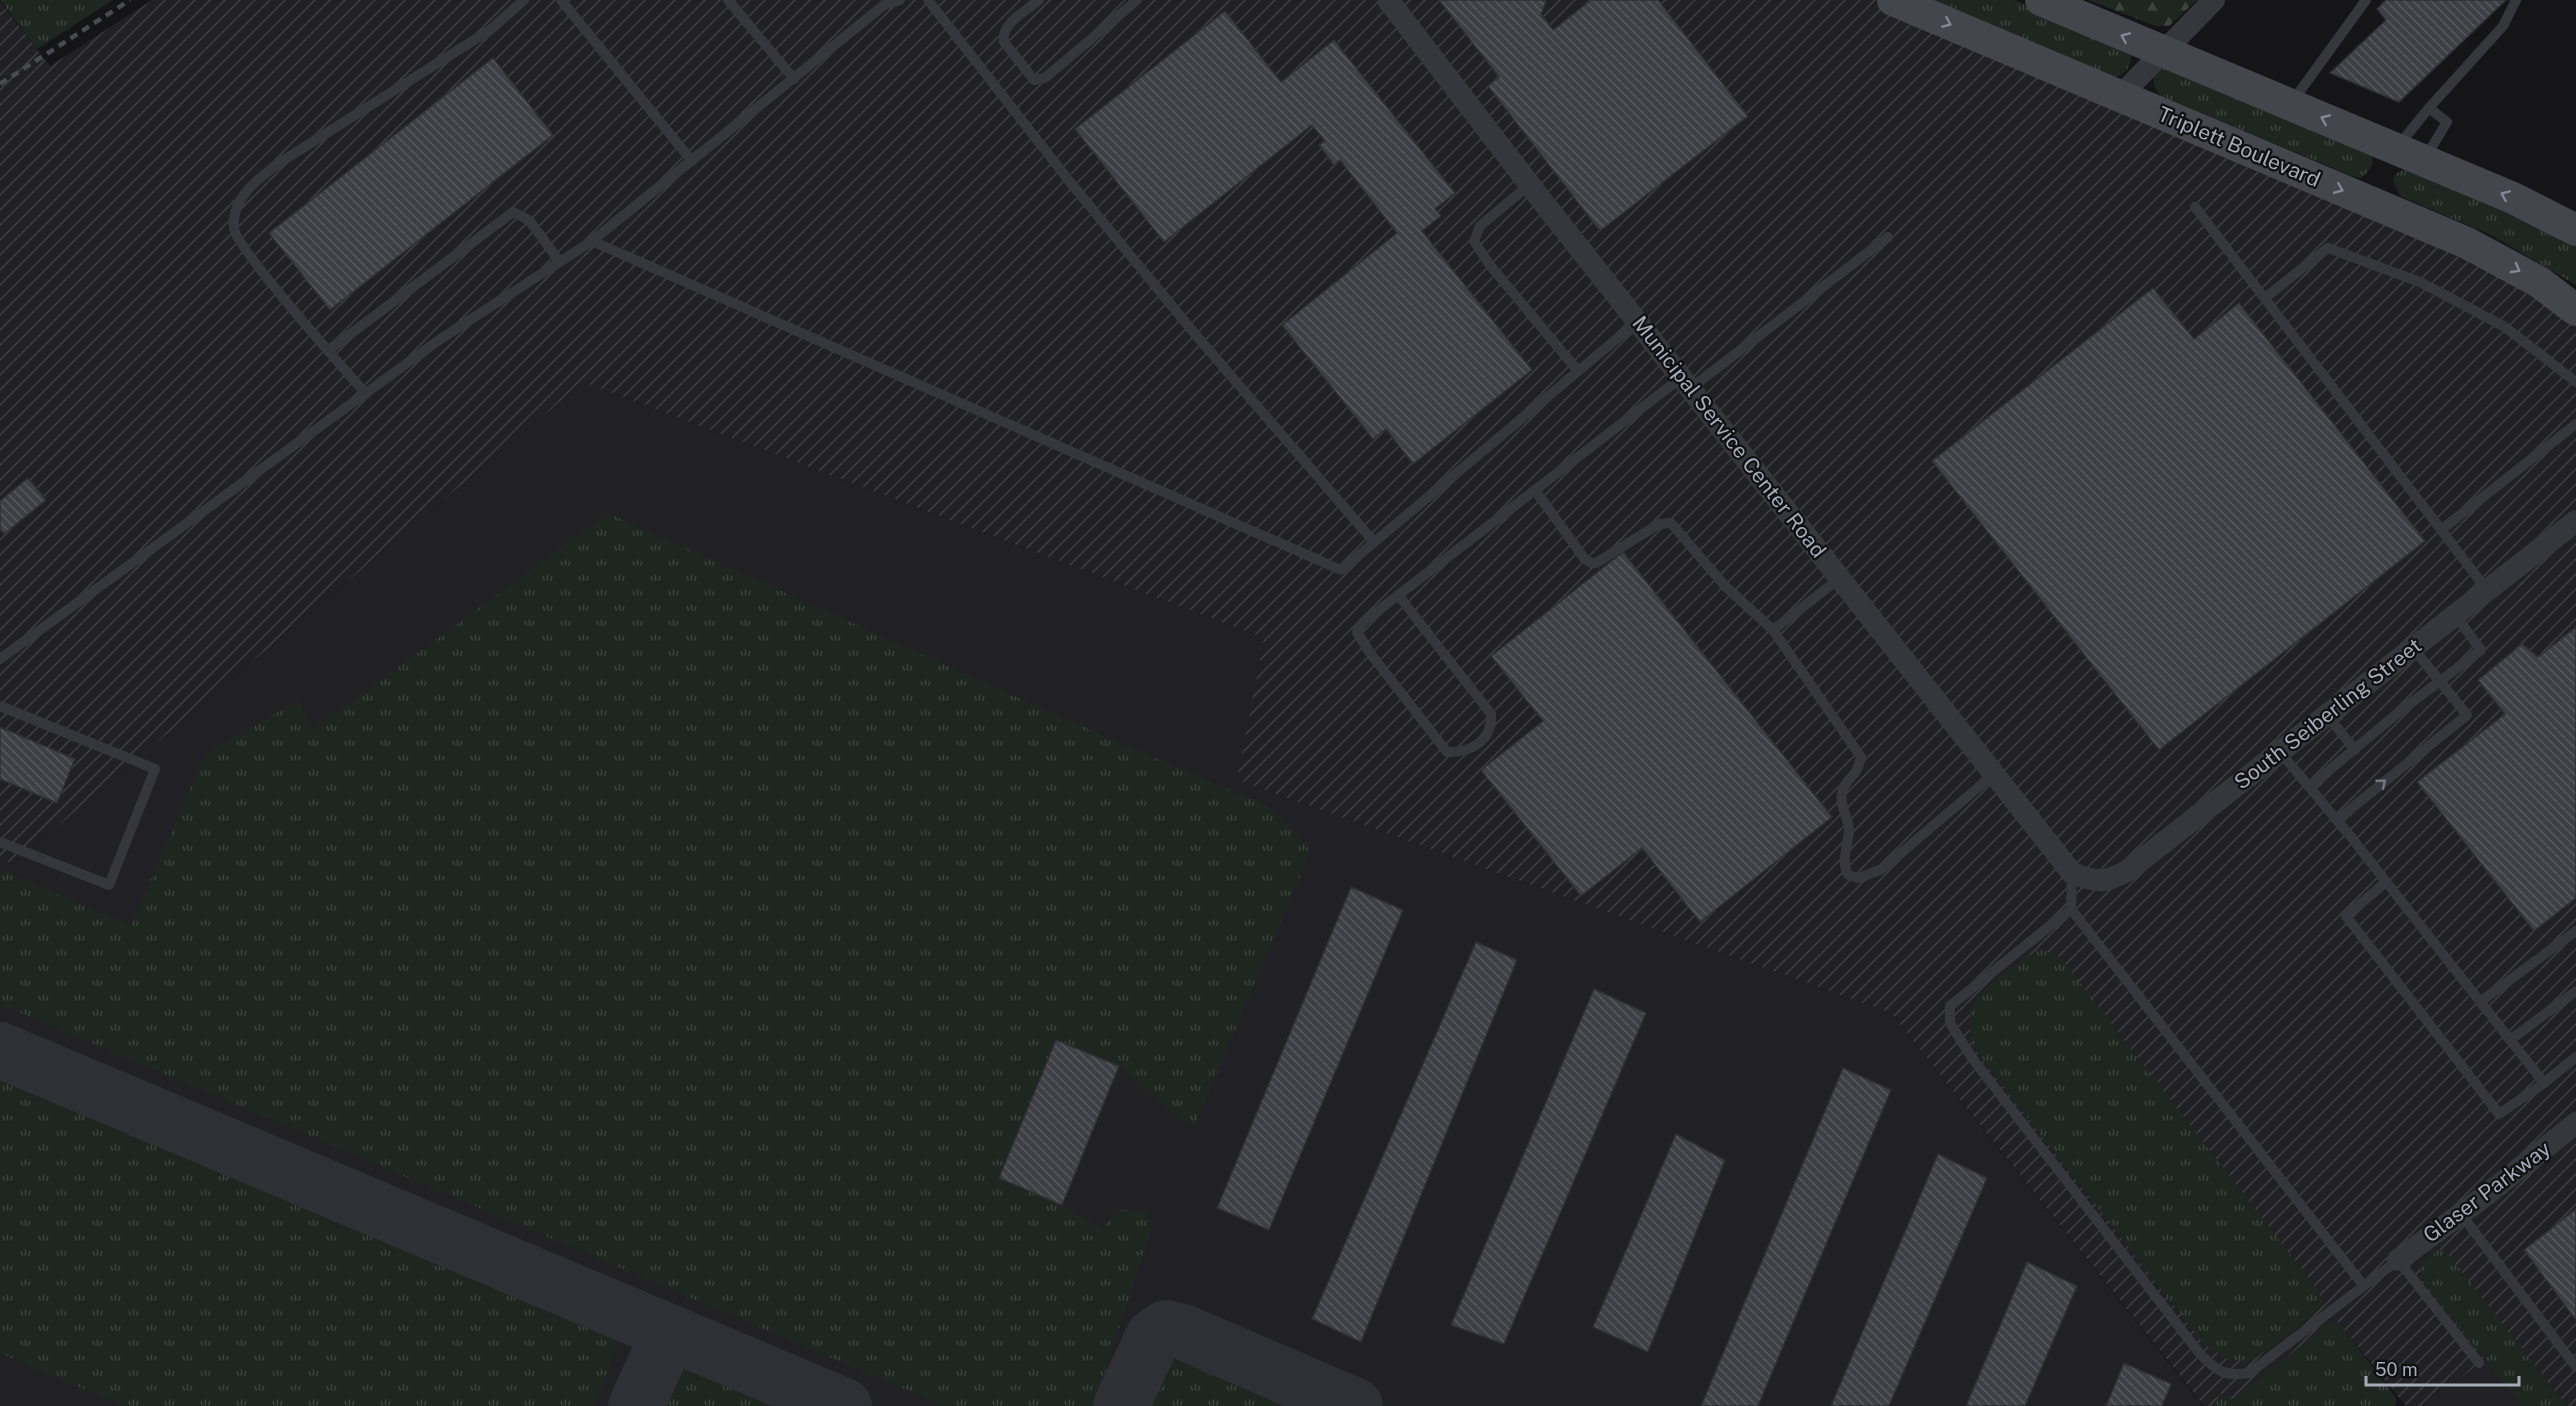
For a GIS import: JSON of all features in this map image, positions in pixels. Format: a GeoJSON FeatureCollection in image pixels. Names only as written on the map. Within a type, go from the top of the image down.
{"type":"FeatureCollection","features":[{"type":"Feature","properties":{"kind":"main road","name":"Triplett Boulevard"},"geometry":{"type":"LineString","coordinates":[[1893,0],[2467,243],[2539,282],[2576,310]]}},
{"type":"Feature","properties":{"kind":"main road"},"geometry":{"type":"LineString","coordinates":[[2041,0],[2513,198],[2576,230]]}},
{"type":"Feature","properties":{"kind":"street","name":"Municipal Service Center Road"},"geometry":{"type":"LineString","coordinates":[[1388,0],[2072,873]]}},
{"type":"Feature","properties":{"kind":"street"},"geometry":{"type":"LineString","coordinates":[[2120,96],[2214,0]]}},
{"type":"Feature","properties":{"kind":"street","name":"South Seiberling Street"},"geometry":{"type":"LineString","coordinates":[[2072,873],[2094,882],[2100,882],[2127,871],[2576,521]]}},
{"type":"Feature","properties":{"kind":"street","name":"Glaser Parkway"},"geometry":{"type":"LineString","coordinates":[[2397,1260],[2461,1214],[2576,1124]]}},
{"type":"Feature","properties":{"kind":"lane"},"geometry":{"type":"LineString","coordinates":[[366,394],[255,262],[233,230],[236,207],[252,184],[279,163],[490,30],[524,0]]}},
{"type":"Feature","properties":{"kind":"lane"},"geometry":{"type":"LineString","coordinates":[[561,0],[692,161]]}},
{"type":"Feature","properties":{"kind":"lane"},"geometry":{"type":"LineString","coordinates":[[728,0],[794,79]]}},
{"type":"Feature","properties":{"kind":"lane"},"geometry":{"type":"LineString","coordinates":[[0,659],[439,340],[592,241],[884,5],[900,0]]}},
{"type":"Feature","properties":{"kind":"lane"},"geometry":{"type":"LineString","coordinates":[[928,0],[1070,182],[1158,289],[1374,542]]}},
{"type":"Feature","properties":{"kind":"lane"},"geometry":{"type":"LineString","coordinates":[[1039,0],[1006,26],[1003,34],[1004,42],[1034,80],[1045,78],[1137,0]]}},
{"type":"Feature","properties":{"kind":"lane"},"geometry":{"type":"LineString","coordinates":[[2290,105],[2366,0]]}},
{"type":"Feature","properties":{"kind":"lane"},"geometry":{"type":"LineString","coordinates":[[2410,155],[2429,108],[2503,26],[2516,0]]}},
{"type":"Feature","properties":{"kind":"lane"},"geometry":{"type":"LineString","coordinates":[[2410,155],[2447,122],[2429,108]]}},
{"type":"Feature","properties":{"kind":"lane"},"geometry":{"type":"LineString","coordinates":[[1530,184],[1480,226],[1474,241],[1489,264],[1578,371]]}},
{"type":"Feature","properties":{"kind":"lane"},"geometry":{"type":"LineString","coordinates":[[2195,207],[2266,297],[2487,590]]}},
{"type":"Feature","properties":{"kind":"lane"},"geometry":{"type":"LineString","coordinates":[[329,350],[513,212],[529,220],[560,262]]}},
{"type":"Feature","properties":{"kind":"lane"},"geometry":{"type":"LineString","coordinates":[[1398,595],[1491,714],[1492,727],[1484,738],[1461,753],[1447,752],[1370,653],[1357,632],[1362,623],[1398,595],[1534,490],[1888,237]]}},
{"type":"Feature","properties":{"kind":"lane"},"geometry":{"type":"LineString","coordinates":[[592,241],[1341,570],[1638,321]]}},
{"type":"Feature","properties":{"kind":"lane"},"geometry":{"type":"LineString","coordinates":[[2266,297],[2328,248],[2420,282],[2505,327],[2576,382]]}},
{"type":"Feature","properties":{"kind":"lane"},"geometry":{"type":"LineString","coordinates":[[2441,530],[2576,424]]}},
{"type":"Feature","properties":{"kind":"lane"},"geometry":{"type":"LineString","coordinates":[[1534,490],[1584,558],[1591,563],[1596,563],[1659,524],[1671,523],[1725,586],[1773,630],[1861,757],[1856,772],[1847,782],[1841,796],[1848,826],[1849,840],[1844,859],[1844,868],[1848,874],[1859,878],[1882,869],[1994,774]]}},
{"type":"Feature","properties":{"kind":"lane"},"geometry":{"type":"LineString","coordinates":[[1773,630],[1840,578]]}},
{"type":"Feature","properties":{"kind":"lane"},"geometry":{"type":"LineString","coordinates":[[2309,787],[2438,681],[2481,650],[2456,615]]}},
{"type":"Feature","properties":{"kind":"lane"},"geometry":{"type":"LineString","coordinates":[[2337,820],[2467,715],[2413,648]]}},
{"type":"Feature","properties":{"kind":"lane"},"geometry":{"type":"LineString","coordinates":[[0,706],[155,769],[109,885],[0,842]]}},
{"type":"Feature","properties":{"kind":"lane"},"geometry":{"type":"LineString","coordinates":[[2327,715],[2355,750]]}},
{"type":"Feature","properties":{"kind":"lane"},"geometry":{"type":"LineString","coordinates":[[2280,752],[2337,820],[2544,1083]]}},
{"type":"Feature","properties":{"kind":"lane"},"geometry":{"type":"LineString","coordinates":[[2072,873],[2071,909],[2363,1285]]}},
{"type":"Feature","properties":{"kind":"lane"},"geometry":{"type":"LineString","coordinates":[[2386,882],[2346,916],[2499,1114],[2544,1083],[2576,1057]]}},
{"type":"Feature","properties":{"kind":"lane"},"geometry":{"type":"LineString","coordinates":[[2071,909],[1950,1006],[1950,1023],[1972,1058],[2213,1368],[2234,1376],[2249,1373],[2397,1260],[2479,1363]]}},
{"type":"Feature","properties":{"kind":"lane"},"geometry":{"type":"LineString","coordinates":[[2480,1002],[2576,931]]}},
{"type":"Feature","properties":{"kind":"lane"},"geometry":{"type":"LineString","coordinates":[[2510,1040],[2576,991]]}},
{"type":"Feature","properties":{"kind":"lane"},"geometry":{"type":"LineString","coordinates":[[2461,1214],[2576,1367]]}},
{"type":"Feature","properties":{"kind":"shaded area"},"geometry":{"type":"Polygon","coordinates":[[[152,0],[1893,0],[2213,136],[2576,310],[2576,1406],[2566,1406],[2512,1335],[2428,1406],[2406,1406],[2344,1330],[2244,1406],[2204,1406],[1891,1013],[1237,780],[1264,638],[583,382],[13,864],[0,859],[0,2],[50,66],[152,0]]]}},
{"type":"Feature","properties":{"kind":"shaded area"},"geometry":{"type":"Polygon","coordinates":[[[583,382],[1264,638],[1238,780],[1891,1013],[2203,1406],[0,1406],[0,859],[13,864],[583,382]]]}},
{"type":"Feature","properties":{"kind":"shaded area"},"geometry":{"type":"Polygon","coordinates":[[[2512,1335],[2566,1406],[2428,1406],[2512,1335]]]}},
{"type":"Feature","properties":{"kind":"green space"},"geometry":{"type":"Polygon","coordinates":[[[0,0],[113,0],[37,49],[0,0]]]}},
{"type":"Feature","properties":{"kind":"green space"},"geometry":{"type":"Polygon","coordinates":[[[1933,0],[2014,0],[2123,45],[2131,56],[2129,67],[2115,78],[1933,0]]]}},
{"type":"Feature","properties":{"kind":"green space"},"geometry":{"type":"Polygon","coordinates":[[[2088,0],[2197,0],[2169,26],[2156,26],[2088,0]]]}},
{"type":"Feature","properties":{"kind":"green space"},"geometry":{"type":"Polygon","coordinates":[[[2167,66],[2369,150],[2372,162],[2368,172],[2361,178],[2352,176],[2161,96],[2155,88],[2154,79],[2158,72],[2167,66]]]}},
{"type":"Feature","properties":{"kind":"green space"},"geometry":{"type":"Polygon","coordinates":[[[2410,166],[2576,245],[2576,285],[2491,235],[2400,196],[2393,181],[2394,175],[2410,166]]]}},
{"type":"Feature","properties":{"kind":"green space"},"geometry":{"type":"Polygon","coordinates":[[[608,513],[1097,733],[1272,808],[1311,851],[1194,1127],[1163,1105],[1119,1066],[1057,1040],[999,1178],[1062,1205],[1103,1230],[1111,1216],[1119,1210],[1145,1213],[1154,1223],[1094,1406],[945,1406],[0,1004],[0,869],[131,926],[206,753],[299,700],[311,731],[608,513]]]}},
{"type":"Feature","properties":{"kind":"green space"},"geometry":{"type":"Polygon","coordinates":[[[2041,949],[2060,957],[2317,1289],[2324,1303],[2290,1334],[2251,1361],[2228,1360],[2204,1344],[1974,1049],[1970,1017],[1977,999],[2002,974],[2041,949]]]}},
{"type":"Feature","properties":{"kind":"green space"},"geometry":{"type":"Polygon","coordinates":[[[0,1053],[598,1308],[608,1320],[615,1344],[609,1368],[593,1406],[123,1406],[0,1353],[0,1053]]]}},
{"type":"Feature","properties":{"kind":"green space"},"geometry":{"type":"Polygon","coordinates":[[[2438,1250],[2445,1250],[2566,1406],[2522,1406],[2485,1359],[2496,1349],[2484,1358],[2420,1277],[2422,1263],[2438,1250]]]}},
{"type":"Feature","properties":{"kind":"green space"},"geometry":{"type":"Polygon","coordinates":[[[2338,1322],[2397,1399],[2395,1406],[2214,1406],[2220,1393],[2226,1398],[2233,1399],[2326,1326],[2338,1322]]]}},
{"type":"Feature","properties":{"kind":"green space"},"geometry":{"type":"Polygon","coordinates":[[[1178,1348],[1209,1354],[1331,1406],[1134,1406],[1153,1360],[1178,1348]]]}},
{"type":"Feature","properties":{"kind":"green space"},"geometry":{"type":"Polygon","coordinates":[[[705,1356],[719,1359],[830,1406],[650,1406],[668,1370],[683,1360],[705,1356]]]}},
{"type":"Feature","properties":{"kind":"building"},"geometry":{"type":"Polygon","coordinates":[[[1439,0],[1541,0],[1546,2],[1541,14],[1553,30],[1591,0],[1658,0],[1748,116],[1600,231],[1488,86],[1499,77],[1439,0]]]}},
{"type":"Feature","properties":{"kind":"building"},"geometry":{"type":"Polygon","coordinates":[[[2386,0],[2506,0],[2399,102],[2330,73],[2386,20],[2377,9],[2386,0]]]}},
{"type":"Feature","properties":{"kind":"building"},"geometry":{"type":"Polygon","coordinates":[[[1225,11],[1281,82],[1334,40],[1455,193],[1435,209],[1441,216],[1422,231],[1532,370],[1413,464],[1386,429],[1373,439],[1282,325],[1397,233],[1340,160],[1334,165],[1319,145],[1325,141],[1312,125],[1164,242],[1075,129],[1225,11]]]}},
{"type":"Feature","properties":{"kind":"building"},"geometry":{"type":"Polygon","coordinates":[[[493,58],[553,135],[330,310],[269,233],[493,58]]]}},
{"type":"Feature","properties":{"kind":"building"},"geometry":{"type":"Polygon","coordinates":[[[2153,288],[2194,339],[2239,303],[2425,541],[2159,750],[1932,461],[2153,288]]]}},
{"type":"Feature","properties":{"kind":"building"},"geometry":{"type":"Polygon","coordinates":[[[28,478],[46,500],[4,534],[0,529],[0,501],[28,478]]]}},
{"type":"Feature","properties":{"kind":"building"},"geometry":{"type":"Polygon","coordinates":[[[1623,552],[1832,817],[1700,922],[1642,848],[1581,896],[1481,770],[1543,721],[1491,656],[1623,552]]]}},
{"type":"Feature","properties":{"kind":"building"},"geometry":{"type":"Polygon","coordinates":[[[2576,627],[2576,898],[2534,931],[2417,782],[2505,714],[2478,680],[2522,644],[2538,657],[2576,627]]]}},
{"type":"Feature","properties":{"kind":"building"},"geometry":{"type":"Polygon","coordinates":[[[0,727],[75,759],[57,803],[0,779],[0,727]]]}},
{"type":"Feature","properties":{"kind":"building"},"geometry":{"type":"Polygon","coordinates":[[[1351,887],[1403,910],[1269,1230],[1217,1208],[1351,887]]]}},
{"type":"Feature","properties":{"kind":"building"},"geometry":{"type":"Polygon","coordinates":[[[1476,942],[1517,960],[1361,1342],[1312,1319],[1476,942]]]}},
{"type":"Feature","properties":{"kind":"building"},"geometry":{"type":"Polygon","coordinates":[[[1594,989],[1646,1013],[1504,1344],[1451,1325],[1594,989]]]}},
{"type":"Feature","properties":{"kind":"building"},"geometry":{"type":"Polygon","coordinates":[[[1056,1040],[1119,1066],[1062,1205],[999,1178],[1056,1040]]]}},
{"type":"Feature","properties":{"kind":"building"},"geometry":{"type":"Polygon","coordinates":[[[1843,1068],[1891,1090],[1758,1406],[1701,1406],[1843,1068]]]}},
{"type":"Feature","properties":{"kind":"building"},"geometry":{"type":"Polygon","coordinates":[[[1676,1134],[1725,1160],[1648,1352],[1593,1327],[1676,1134]]]}},
{"type":"Feature","properties":{"kind":"building"},"geometry":{"type":"Polygon","coordinates":[[[1938,1154],[1987,1178],[1889,1406],[1831,1406],[1938,1154]]]}},
{"type":"Feature","properties":{"kind":"building"},"geometry":{"type":"Polygon","coordinates":[[[2576,1209],[2576,1320],[2524,1250],[2576,1209]]]}},
{"type":"Feature","properties":{"kind":"building"},"geometry":{"type":"Polygon","coordinates":[[[2027,1262],[2077,1286],[2025,1406],[1966,1406],[2027,1262]]]}},
{"type":"Feature","properties":{"kind":"building"},"geometry":{"type":"Polygon","coordinates":[[[2124,1363],[2171,1384],[2162,1406],[2106,1406],[2124,1363]]]}},
{"type":"Feature","properties":{"kind":"taxiway"},"geometry":{"type":"LineString","coordinates":[[0,1050],[844,1406]]}},
{"type":"Feature","properties":{"kind":"taxiway"},"geometry":{"type":"LineString","coordinates":[[1121,1406],[1153,1337],[1166,1328],[1183,1332],[1355,1406]]}},
{"type":"Feature","properties":{"kind":"taxiway"},"geometry":{"type":"LineString","coordinates":[[636,1406],[670,1332]]}},
{"type":"Feature","properties":{"kind":"railway"},"geometry":{"type":"LineString","coordinates":[[0,84],[130,0]]}}]}
